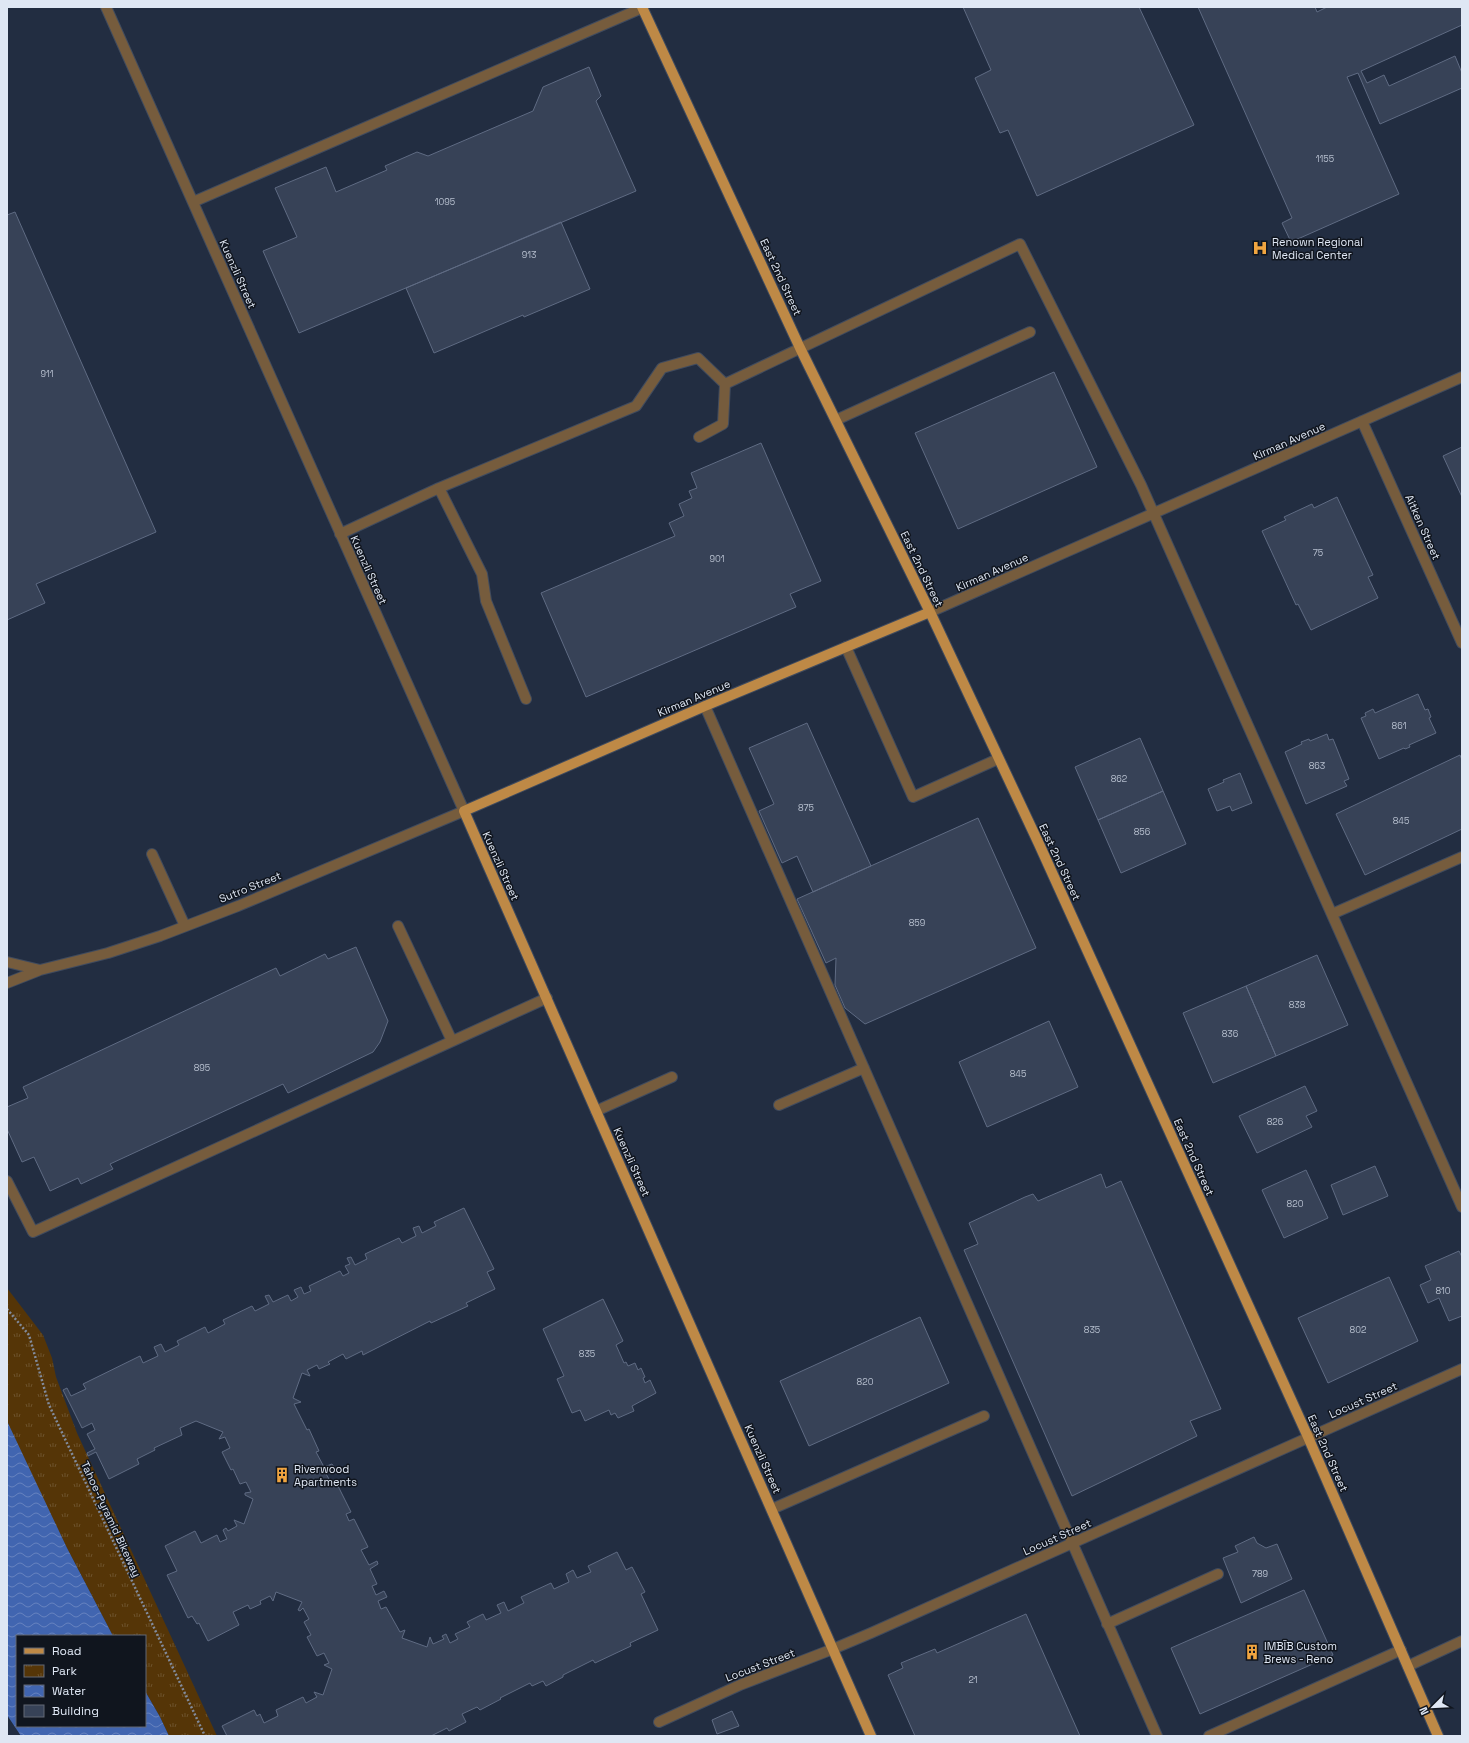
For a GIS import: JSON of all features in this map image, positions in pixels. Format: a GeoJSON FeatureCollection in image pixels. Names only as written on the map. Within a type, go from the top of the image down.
{"type":"FeatureCollection","features":[{"type":"Feature","properties":{"kind":"main road","name":"East 2nd Street"},"geometry":{"type":"LineString","coordinates":[[642,8],[800,348],[930,612],[998,759],[1308,1437],[1438,1736]]}},
{"type":"Feature","properties":{"kind":"main road","name":"Kirman Avenue"},"geometry":{"type":"LineString","coordinates":[[464,811],[705,706],[930,612]]}},
{"type":"Feature","properties":{"kind":"main road","name":"Kuenzli Street"},"geometry":{"type":"LineString","coordinates":[[464,811],[871,1736]]}},
{"type":"Feature","properties":{"kind":"street","name":"Kuenzli Street"},"geometry":{"type":"LineString","coordinates":[[106,7],[464,811]]}},
{"type":"Feature","properties":{"kind":"street"},"geometry":{"type":"LineString","coordinates":[[193,202],[642,8]]}},
{"type":"Feature","properties":{"kind":"street"},"geometry":{"type":"LineString","coordinates":[[725,384],[1020,244],[1141,485],[1462,1207]]}},
{"type":"Feature","properties":{"kind":"street"},"geometry":{"type":"LineString","coordinates":[[836,420],[1030,332]]}},
{"type":"Feature","properties":{"kind":"street"},"geometry":{"type":"LineString","coordinates":[[340,534],[439,488],[636,406],[662,368],[698,358],[725,384],[723,424],[699,437]]}},
{"type":"Feature","properties":{"kind":"street","name":"Kirman Avenue"},"geometry":{"type":"LineString","coordinates":[[930,612],[1462,377]]}},
{"type":"Feature","properties":{"kind":"street","name":"Aitken Street"},"geometry":{"type":"LineString","coordinates":[[1362,421],[1462,642]]}},
{"type":"Feature","properties":{"kind":"street"},"geometry":{"type":"LineString","coordinates":[[439,488],[482,574],[486,601],[526,699]]}},
{"type":"Feature","properties":{"kind":"street"},"geometry":{"type":"LineString","coordinates":[[846,647],[913,797],[998,759]]}},
{"type":"Feature","properties":{"kind":"street"},"geometry":{"type":"LineString","coordinates":[[705,706],[1157,1736]]}},
{"type":"Feature","properties":{"kind":"street","name":"Sutro Street"},"geometry":{"type":"LineString","coordinates":[[7,983],[40,970],[108,953],[160,936],[238,906],[464,811]]}},
{"type":"Feature","properties":{"kind":"street"},"geometry":{"type":"LineString","coordinates":[[152,854],[186,926]]}},
{"type":"Feature","properties":{"kind":"street"},"geometry":{"type":"LineString","coordinates":[[1332,914],[1462,857]]}},
{"type":"Feature","properties":{"kind":"street"},"geometry":{"type":"LineString","coordinates":[[398,926],[452,1041]]}},
{"type":"Feature","properties":{"kind":"street","name":"Sutro Street"},"geometry":{"type":"LineString","coordinates":[[7,962],[40,970]]}},
{"type":"Feature","properties":{"kind":"street"},"geometry":{"type":"LineString","coordinates":[[7,1181],[33,1232],[546,998]]}},
{"type":"Feature","properties":{"kind":"street"},"geometry":{"type":"LineString","coordinates":[[779,1105],[864,1068]]}},
{"type":"Feature","properties":{"kind":"street"},"geometry":{"type":"LineString","coordinates":[[596,1111],[672,1077]]}},
{"type":"Feature","properties":{"kind":"street","name":"Locust Street"},"geometry":{"type":"LineString","coordinates":[[659,1722],[740,1685],[834,1649],[1462,1369]]}},
{"type":"Feature","properties":{"kind":"street"},"geometry":{"type":"LineString","coordinates":[[772,1509],[984,1416]]}},
{"type":"Feature","properties":{"kind":"street"},"geometry":{"type":"LineString","coordinates":[[1107,1624],[1218,1574]]}},
{"type":"Feature","properties":{"kind":"street"},"geometry":{"type":"LineString","coordinates":[[1408,1666],[1462,1641]]}},
{"type":"Feature","properties":{"kind":"street"},"geometry":{"type":"LineString","coordinates":[[1209,1736],[1401,1650]]}},
{"type":"Feature","properties":{"kind":"path","name":"Tahoe-Pyramid Bikeway"},"geometry":{"type":"LineString","coordinates":[[7,1309],[29,1335],[49,1406],[205,1736]]}},
{"type":"Feature","properties":{"kind":"green space"},"geometry":{"type":"Polygon","coordinates":[[[7,1288],[43,1335],[52,1358],[56,1377],[77,1433],[217,1736],[169,1736],[146,1693],[146,1635],[112,1635],[67,1548],[17,1445],[7,1421],[7,1288]]]}},
{"type":"Feature","properties":{"kind":"water"},"geometry":{"type":"Polygon","coordinates":[[[7,1421],[67,1548],[112,1635],[16,1635],[16,1727],[146,1727],[146,1693],[169,1736],[21,1736],[7,1715],[7,1421]]]}},
{"type":"Feature","properties":{"kind":"building"},"geometry":{"type":"Polygon","coordinates":[[[963,7],[1139,7],[1194,125],[1037,196],[1008,130],[1000,133],[975,78],[991,70],[963,7]]]}},
{"type":"Feature","properties":{"kind":"building","name":"Renown Regional Medical Center"},"geometry":{"type":"Polygon","coordinates":[[[1198,7],[1315,7],[1317,12],[1327,7],[1462,7],[1462,25],[1361,71],[1367,83],[1384,75],[1389,86],[1455,56],[1462,73],[1462,88],[1380,124],[1358,73],[1347,77],[1399,194],[1291,242],[1282,223],[1292,218],[1198,7]]]}},
{"type":"Feature","properties":{"kind":"building"},"geometry":{"type":"Polygon","coordinates":[[[589,67],[601,96],[596,101],[636,191],[299,333],[263,251],[297,237],[275,188],[326,167],[336,192],[387,170],[385,166],[417,152],[428,156],[533,111],[543,87],[589,67]]]}},
{"type":"Feature","properties":{"kind":"building"},"geometry":{"type":"Polygon","coordinates":[[[15,212],[156,532],[36,584],[45,603],[7,620],[7,215],[15,212]]]}},
{"type":"Feature","properties":{"kind":"building"},"geometry":{"type":"Polygon","coordinates":[[[561,222],[590,289],[524,317],[523,315],[434,353],[406,288],[561,222]]]}},
{"type":"Feature","properties":{"kind":"building"},"geometry":{"type":"Polygon","coordinates":[[[1054,372],[1097,467],[958,529],[915,433],[1054,372]]]}},
{"type":"Feature","properties":{"kind":"building"},"geometry":{"type":"Polygon","coordinates":[[[761,443],[821,581],[790,594],[796,607],[586,697],[541,593],[675,536],[669,523],[684,516],[679,504],[692,498],[689,491],[697,488],[691,473],[761,443]]]}},
{"type":"Feature","properties":{"kind":"building"},"geometry":{"type":"Polygon","coordinates":[[[1462,447],[1462,497],[1443,456],[1462,447]]]}},
{"type":"Feature","properties":{"kind":"building"},"geometry":{"type":"Polygon","coordinates":[[[1337,497],[1373,575],[1368,577],[1378,598],[1311,630],[1298,604],[1296,605],[1262,531],[1286,520],[1284,517],[1312,504],[1314,508],[1337,497]]]}},
{"type":"Feature","properties":{"kind":"building"},"geometry":{"type":"Polygon","coordinates":[[[1418,694],[1425,710],[1428,709],[1431,717],[1429,718],[1436,733],[1409,745],[1410,747],[1404,748],[1379,759],[1361,718],[1366,716],[1365,713],[1373,709],[1375,713],[1418,694]]]}},
{"type":"Feature","properties":{"kind":"building"},"geometry":{"type":"Polygon","coordinates":[[[807,723],[871,866],[813,892],[797,856],[782,863],[759,811],[774,804],[749,748],[807,723]]]}},
{"type":"Feature","properties":{"kind":"building"},"geometry":{"type":"Polygon","coordinates":[[[1327,734],[1329,740],[1333,739],[1349,779],[1344,781],[1347,786],[1306,804],[1285,752],[1302,744],[1301,742],[1309,739],[1310,741],[1327,734]]]}},
{"type":"Feature","properties":{"kind":"building"},"geometry":{"type":"Polygon","coordinates":[[[1140,738],[1163,791],[1098,820],[1075,767],[1140,738]]]}},
{"type":"Feature","properties":{"kind":"building"},"geometry":{"type":"Polygon","coordinates":[[[1460,755],[1462,760],[1462,829],[1365,875],[1336,814],[1460,755]]]}},
{"type":"Feature","properties":{"kind":"building"},"geometry":{"type":"Polygon","coordinates":[[[1240,773],[1252,803],[1232,811],[1230,806],[1217,811],[1208,789],[1224,782],[1223,780],[1240,773]]]}},
{"type":"Feature","properties":{"kind":"building"},"geometry":{"type":"Polygon","coordinates":[[[1163,791],[1186,844],[1121,873],[1098,820],[1163,791]]]}},
{"type":"Feature","properties":{"kind":"building"},"geometry":{"type":"Polygon","coordinates":[[[978,818],[1036,948],[865,1024],[845,1008],[835,985],[836,958],[826,963],[797,899],[978,818]]]}},
{"type":"Feature","properties":{"kind":"building"},"geometry":{"type":"Polygon","coordinates":[[[356,947],[388,1021],[380,1042],[373,1052],[288,1093],[283,1084],[110,1164],[113,1169],[81,1184],[78,1178],[50,1191],[34,1157],[22,1162],[7,1129],[7,1107],[28,1098],[23,1087],[276,968],[280,976],[325,954],[328,959],[356,947]]]}},
{"type":"Feature","properties":{"kind":"building"},"geometry":{"type":"Polygon","coordinates":[[[1317,955],[1348,1025],[1276,1056],[1246,986],[1317,955]]]}},
{"type":"Feature","properties":{"kind":"building"},"geometry":{"type":"Polygon","coordinates":[[[1246,986],[1276,1056],[1213,1083],[1183,1013],[1246,986]]]}},
{"type":"Feature","properties":{"kind":"building"},"geometry":{"type":"Polygon","coordinates":[[[1049,1021],[1078,1087],[987,1127],[959,1062],[1049,1021]]]}},
{"type":"Feature","properties":{"kind":"building"},"geometry":{"type":"Polygon","coordinates":[[[1305,1086],[1317,1111],[1306,1116],[1312,1127],[1257,1153],[1239,1116],[1305,1086]]]}},
{"type":"Feature","properties":{"kind":"building"},"geometry":{"type":"Polygon","coordinates":[[[1375,1166],[1388,1196],[1343,1215],[1331,1185],[1375,1166]]]}},
{"type":"Feature","properties":{"kind":"building"},"geometry":{"type":"Polygon","coordinates":[[[1306,1170],[1328,1218],[1284,1238],[1262,1190],[1306,1170]]]}},
{"type":"Feature","properties":{"kind":"building"},"geometry":{"type":"Polygon","coordinates":[[[1101,1174],[1106,1188],[1121,1181],[1221,1409],[1190,1421],[1197,1436],[1072,1496],[964,1250],[978,1244],[969,1223],[1033,1194],[1038,1201],[1101,1174]]]}},
{"type":"Feature","properties":{"kind":"building","name":"Riverwood Apartments"},"geometry":{"type":"Polygon","coordinates":[[[464,1208],[494,1269],[487,1272],[495,1289],[466,1303],[468,1306],[431,1323],[430,1321],[363,1355],[362,1351],[346,1359],[343,1354],[328,1362],[330,1364],[319,1369],[317,1365],[307,1370],[310,1376],[302,1373],[293,1398],[301,1402],[294,1404],[307,1430],[309,1429],[319,1451],[316,1452],[324,1467],[332,1464],[334,1467],[325,1472],[333,1486],[337,1484],[351,1512],[346,1514],[349,1521],[354,1519],[368,1547],[361,1550],[369,1565],[377,1561],[378,1564],[370,1569],[377,1584],[372,1586],[376,1595],[384,1591],[387,1597],[378,1601],[381,1609],[386,1607],[400,1632],[405,1630],[402,1638],[427,1647],[430,1637],[433,1644],[444,1639],[442,1636],[446,1634],[450,1643],[458,1639],[455,1634],[470,1627],[467,1622],[483,1614],[486,1620],[501,1613],[497,1605],[504,1602],[508,1611],[524,1603],[521,1597],[551,1583],[554,1589],[569,1582],[566,1574],[573,1570],[577,1578],[591,1572],[588,1566],[617,1552],[626,1570],[632,1567],[645,1592],[641,1594],[658,1630],[630,1643],[631,1646],[595,1663],[593,1660],[563,1675],[563,1677],[546,1686],[543,1681],[532,1686],[530,1683],[480,1710],[477,1707],[462,1714],[466,1722],[449,1731],[447,1728],[431,1736],[227,1736],[222,1726],[254,1710],[257,1716],[260,1714],[264,1723],[278,1716],[276,1710],[303,1697],[306,1703],[317,1697],[314,1692],[323,1695],[332,1669],[324,1665],[329,1663],[324,1653],[317,1656],[307,1637],[311,1635],[304,1622],[309,1619],[303,1608],[300,1611],[298,1610],[302,1602],[276,1592],[273,1601],[270,1596],[260,1601],[261,1604],[250,1609],[248,1605],[233,1612],[239,1625],[208,1641],[199,1623],[197,1624],[192,1616],[188,1618],[167,1575],[177,1571],[165,1546],[195,1531],[201,1543],[217,1535],[220,1542],[227,1539],[223,1530],[226,1528],[228,1531],[237,1526],[234,1520],[244,1524],[253,1499],[245,1495],[245,1493],[251,1492],[246,1482],[240,1484],[233,1469],[231,1470],[222,1452],[230,1448],[225,1437],[219,1439],[223,1432],[196,1421],[180,1428],[182,1435],[154,1448],[155,1450],[137,1459],[139,1464],[109,1479],[96,1452],[88,1456],[87,1453],[95,1449],[87,1434],[95,1430],[92,1423],[82,1428],[63,1390],[67,1388],[71,1396],[86,1389],[83,1384],[140,1356],[143,1363],[158,1356],[154,1347],[161,1344],[165,1352],[179,1345],[177,1341],[205,1327],[208,1333],[225,1324],[223,1320],[252,1306],[255,1311],[269,1304],[265,1296],[269,1295],[273,1302],[288,1295],[291,1301],[298,1297],[294,1290],[301,1287],[304,1294],[311,1291],[309,1286],[340,1271],[343,1276],[349,1273],[345,1266],[350,1264],[347,1258],[351,1257],[355,1265],[367,1259],[365,1254],[399,1238],[402,1243],[416,1236],[413,1228],[419,1226],[422,1233],[436,1226],[434,1222],[464,1208]]]}},
{"type":"Feature","properties":{"kind":"building"},"geometry":{"type":"Polygon","coordinates":[[[1459,1251],[1462,1257],[1462,1316],[1449,1321],[1439,1298],[1428,1303],[1420,1285],[1431,1280],[1425,1266],[1459,1251]]]}},
{"type":"Feature","properties":{"kind":"building"},"geometry":{"type":"Polygon","coordinates":[[[1389,1277],[1418,1341],[1328,1383],[1298,1318],[1389,1277]]]}},
{"type":"Feature","properties":{"kind":"building"},"geometry":{"type":"Polygon","coordinates":[[[603,1299],[623,1341],[616,1345],[624,1363],[626,1362],[628,1366],[635,1363],[638,1370],[641,1368],[645,1377],[643,1378],[645,1383],[650,1380],[656,1393],[632,1406],[634,1411],[618,1418],[615,1413],[611,1415],[609,1410],[585,1421],[580,1410],[572,1413],[557,1379],[564,1376],[543,1329],[603,1299]]]}},
{"type":"Feature","properties":{"kind":"building"},"geometry":{"type":"Polygon","coordinates":[[[920,1317],[949,1383],[809,1446],[780,1381],[920,1317]]]}},
{"type":"Feature","properties":{"kind":"building"},"geometry":{"type":"Polygon","coordinates":[[[1254,1537],[1257,1543],[1266,1548],[1277,1544],[1292,1579],[1241,1603],[1223,1558],[1238,1552],[1235,1546],[1254,1537]]]}},
{"type":"Feature","properties":{"kind":"building","name":"IMBĪB Custom Brews - Reno"},"geometry":{"type":"Polygon","coordinates":[[[1304,1590],[1333,1655],[1200,1714],[1171,1648],[1304,1590]]]}},
{"type":"Feature","properties":{"kind":"building"},"geometry":{"type":"Polygon","coordinates":[[[1026,1614],[1080,1736],[915,1736],[888,1675],[903,1668],[901,1663],[935,1649],[937,1653],[1026,1614]]]}},
{"type":"Feature","properties":{"kind":"building"},"geometry":{"type":"Polygon","coordinates":[[[732,1711],[739,1726],[717,1734],[712,1720],[732,1711]]]}},
{"type":"Feature","properties":{"kind":"place","name":"Renown Regional Medical Center"},"geometry":{"type":"Point","coordinates":[1260,248]}},
{"type":"Feature","properties":{"kind":"place","name":"Riverwood Apartments"},"geometry":{"type":"Point","coordinates":[282,1475]}},
{"type":"Feature","properties":{"kind":"place","name":"IMBĪB Custom Brews - Reno"},"geometry":{"type":"Point","coordinates":[1252,1652]}}]}
